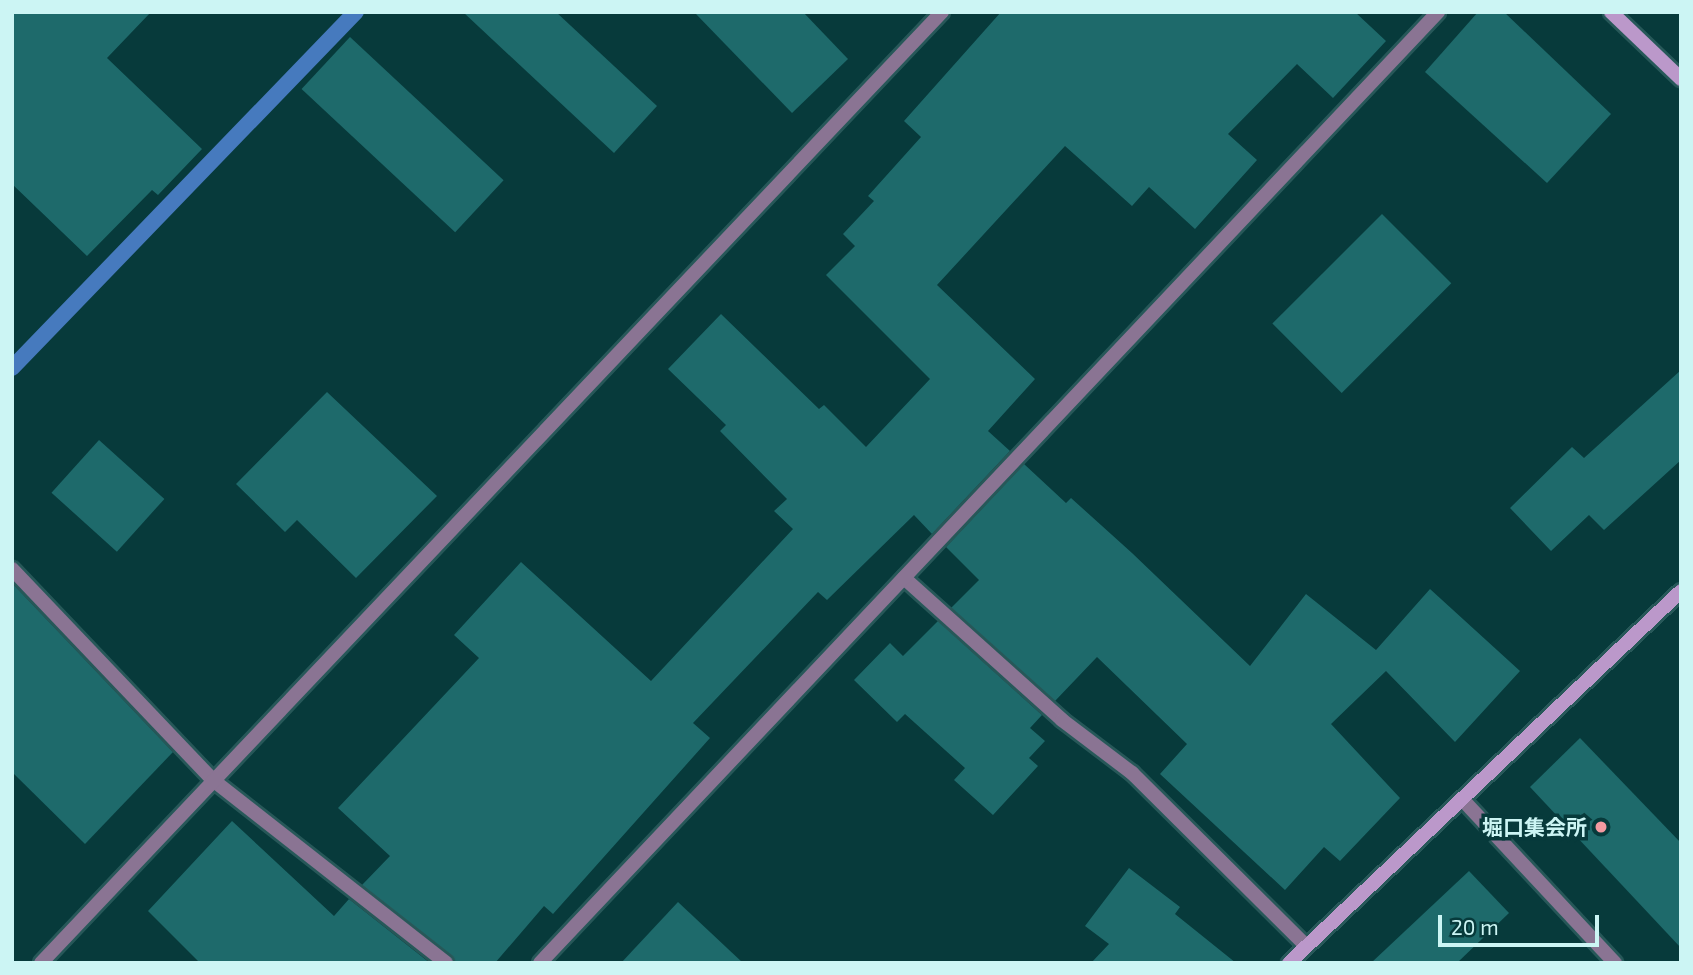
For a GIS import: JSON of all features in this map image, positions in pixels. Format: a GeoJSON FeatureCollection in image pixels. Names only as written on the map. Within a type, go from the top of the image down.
{"type":"FeatureCollection","features":[{"type":"Feature","properties":{"kind":"street"},"geometry":{"type":"LineString","coordinates":[[41,963],[942,12]]}},
{"type":"Feature","properties":{"kind":"street"},"geometry":{"type":"LineString","coordinates":[[540,963],[1438,12]]}},
{"type":"Feature","properties":{"kind":"street"},"geometry":{"type":"LineString","coordinates":[[1611,12],[1681,79]]}},
{"type":"Feature","properties":{"kind":"street"},"geometry":{"type":"LineString","coordinates":[[12,569],[213,780],[446,963]]}},
{"type":"Feature","properties":{"kind":"street"},"geometry":{"type":"LineString","coordinates":[[904,578],[1062,720],[1132,773],[1306,946]]}},
{"type":"Feature","properties":{"kind":"street"},"geometry":{"type":"LineString","coordinates":[[1289,963],[1681,591]]}},
{"type":"Feature","properties":{"kind":"street"},"geometry":{"type":"LineString","coordinates":[[1463,800],[1615,963]]}},
{"type":"Feature","properties":{"kind":"building"},"geometry":{"type":"Polygon","coordinates":[[[12,12],[151,12],[107,58],[202,149],[158,195],[152,190],[87,256],[12,184],[12,12]]]}},
{"type":"Feature","properties":{"kind":"building"},"geometry":{"type":"Polygon","coordinates":[[[463,12],[556,12],[657,106],[614,153],[463,12]]]}},
{"type":"Feature","properties":{"kind":"building"},"geometry":{"type":"Polygon","coordinates":[[[694,12],[803,12],[848,59],[792,113],[694,12]]]}},
{"type":"Feature","properties":{"kind":"building"},"geometry":{"type":"Polygon","coordinates":[[[1001,12],[1355,12],[1386,41],[1333,98],[1297,64],[1228,134],[1257,160],[1195,229],[1149,187],[1132,206],[1065,146],[937,285],[1035,379],[988,431],[1010,451],[932,534],[914,515],[827,600],[818,592],[693,723],[710,738],[553,914],[544,906],[495,963],[455,963],[362,885],[390,856],[338,808],[479,658],[454,635],[521,562],[651,681],[793,529],[774,511],[787,499],[720,431],[726,425],[668,369],[721,314],[819,409],[824,405],[866,447],[930,379],[826,275],[855,246],[843,234],[874,201],[868,196],[921,137],[904,121],[1001,12]]]}},
{"type":"Feature","properties":{"kind":"building"},"geometry":{"type":"Polygon","coordinates":[[[1478,12],[1504,12],[1611,114],[1547,183],[1425,72],[1478,12]]]}},
{"type":"Feature","properties":{"kind":"building"},"geometry":{"type":"Polygon","coordinates":[[[350,37],[504,180],[455,232],[302,89],[350,37]]]}},
{"type":"Feature","properties":{"kind":"building"},"geometry":{"type":"Polygon","coordinates":[[[1382,214],[1451,283],[1342,393],[1272,324],[1382,214]]]}},
{"type":"Feature","properties":{"kind":"building"},"geometry":{"type":"Polygon","coordinates":[[[1681,370],[1681,460],[1604,530],[1589,515],[1551,551],[1510,508],[1572,447],[1584,458],[1681,370]]]}},
{"type":"Feature","properties":{"kind":"building"},"geometry":{"type":"Polygon","coordinates":[[[327,392],[437,496],[356,578],[297,520],[285,532],[236,484],[327,392]]]}},
{"type":"Feature","properties":{"kind":"building"},"geometry":{"type":"Polygon","coordinates":[[[99,440],[164,499],[117,552],[51,493],[99,440]]]}},
{"type":"Feature","properties":{"kind":"building"},"geometry":{"type":"Polygon","coordinates":[[[1024,464],[1066,503],[1071,498],[1250,666],[1306,594],[1376,650],[1430,589],[1520,671],[1455,742],[1386,671],[1331,724],[1400,798],[1340,861],[1324,847],[1285,890],[1160,774],[1187,744],[1097,657],[1055,701],[951,608],[979,580],[946,547],[1024,464]]]}},
{"type":"Feature","properties":{"kind":"building"},"geometry":{"type":"Polygon","coordinates":[[[12,583],[173,752],[85,844],[12,772],[12,583]]]}},
{"type":"Feature","properties":{"kind":"building"},"geometry":{"type":"Polygon","coordinates":[[[938,621],[1042,715],[1030,728],[1045,741],[1029,758],[1038,766],[993,815],[954,780],[965,768],[905,714],[897,722],[854,680],[890,643],[903,656],[938,621]]]}},
{"type":"Feature","properties":{"kind":"building","name":"堀口集会所"},"geometry":{"type":"Polygon","coordinates":[[[1580,738],[1681,843],[1681,948],[1530,787],[1580,738]]]}},
{"type":"Feature","properties":{"kind":"building"},"geometry":{"type":"Polygon","coordinates":[[[232,821],[334,916],[349,899],[430,963],[200,963],[148,911],[232,821]]]}},
{"type":"Feature","properties":{"kind":"building"},"geometry":{"type":"Polygon","coordinates":[[[1129,868],[1180,907],[1175,914],[1236,963],[1091,963],[1109,944],[1085,926],[1129,868]]]}},
{"type":"Feature","properties":{"kind":"building"},"geometry":{"type":"Polygon","coordinates":[[[1469,871],[1509,913],[1457,963],[1371,963],[1469,871]]]}},
{"type":"Feature","properties":{"kind":"building"},"geometry":{"type":"Polygon","coordinates":[[[678,902],[743,963],[621,963],[678,902]]]}},
{"type":"Feature","properties":{"kind":"waterway"},"geometry":{"type":"LineString","coordinates":[[12,368],[356,12]]}},
{"type":"Feature","properties":{"kind":"place","name":"堀口集会所"},"geometry":{"type":"Point","coordinates":[1601,827]}}]}
